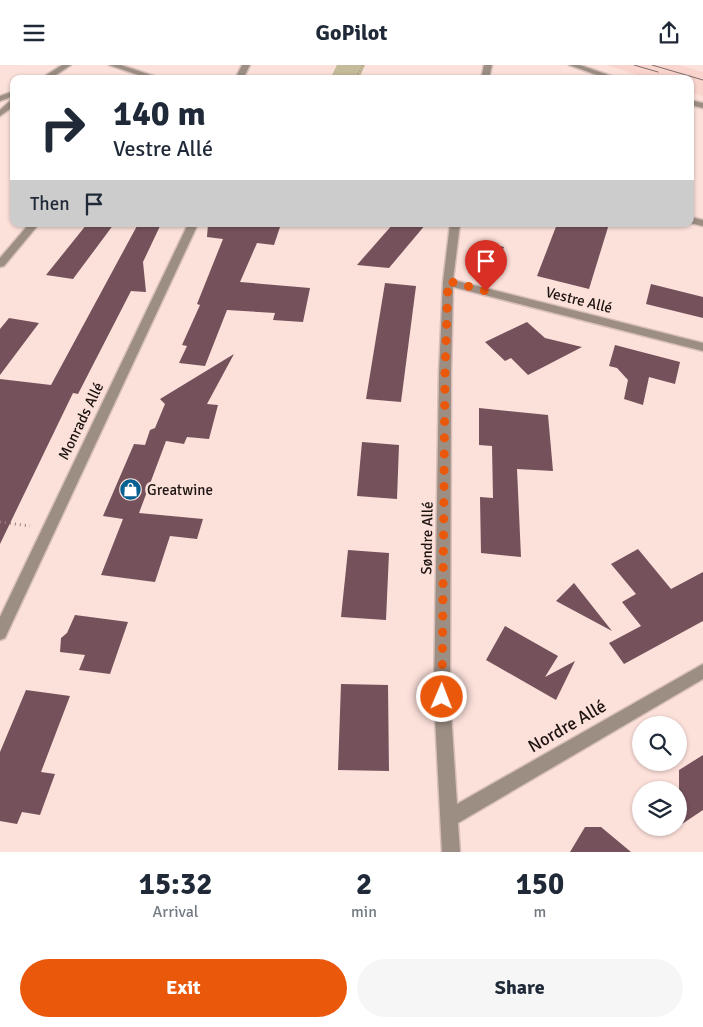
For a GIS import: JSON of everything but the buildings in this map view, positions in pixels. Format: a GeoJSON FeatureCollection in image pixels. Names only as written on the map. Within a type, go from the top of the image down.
{"type":"FeatureCollection","features":[{"type":"Feature","properties":{"kind":"street"},"geometry":{"type":"LineString","coordinates":[[50,75],[66,65]]}},
{"type":"Feature","properties":{"kind":"street"},"geometry":{"type":"LineString","coordinates":[[113,65],[146,75]]}},
{"type":"Feature","properties":{"kind":"street"},"geometry":{"type":"LineString","coordinates":[[573,65],[604,75]]}},
{"type":"Feature","properties":{"kind":"street"},"geometry":{"type":"LineString","coordinates":[[0,114],[10,105]]}},
{"type":"Feature","properties":{"kind":"street"},"geometry":{"type":"LineString","coordinates":[[0,264],[31,227]]}},
{"type":"Feature","properties":{"kind":"street","name":"Monrads Allé"},"geometry":{"type":"LineString","coordinates":[[0,633],[192,227]]}},
{"type":"Feature","properties":{"kind":"street","name":"Søndre Allé"},"geometry":{"type":"LineString","coordinates":[[451,852],[451,817],[442,697],[445,373],[448,281],[455,227]]}},
{"type":"Feature","properties":{"kind":"street","name":"Vestre Allé"},"geometry":{"type":"LineString","coordinates":[[448,281],[703,347]]}},
{"type":"Feature","properties":{"kind":"street","name":"Nordre Allé"},"geometry":{"type":"LineString","coordinates":[[451,817],[703,671]]}},
{"type":"Feature","properties":{"kind":"path"},"geometry":{"type":"LineString","coordinates":[[0,522],[48,529]]}},
{"type":"Feature","properties":{"kind":"shaded area"},"geometry":{"type":"Polygon","coordinates":[[[337,65],[365,65],[361,75],[332,75],[337,65]]]}},
{"type":"Feature","properties":{"kind":"shaded area"},"geometry":{"type":"Polygon","coordinates":[[[606,65],[679,65],[703,72],[703,96],[694,93],[694,75],[637,75],[606,65]]]}},
{"type":"Feature","properties":{"kind":"tram line"},"geometry":{"type":"LineString","coordinates":[[634,65],[658,72]]}},
{"type":"Feature","properties":{"kind":"tram line"},"geometry":{"type":"LineString","coordinates":[[652,65],[686,75]]}},
{"type":"Feature","properties":{"kind":"tram line"},"geometry":{"type":"LineString","coordinates":[[694,77],[703,80]]}},
{"type":"Feature","properties":{"kind":"place","name":"Greatwine"},"geometry":{"type":"Point","coordinates":[131,490]}},
{"type":"Feature","properties":{"kind":"route"},"geometry":{"type":"LineString","coordinates":[[442,697],[445,373],[448,281],[486,291]]}}]}
